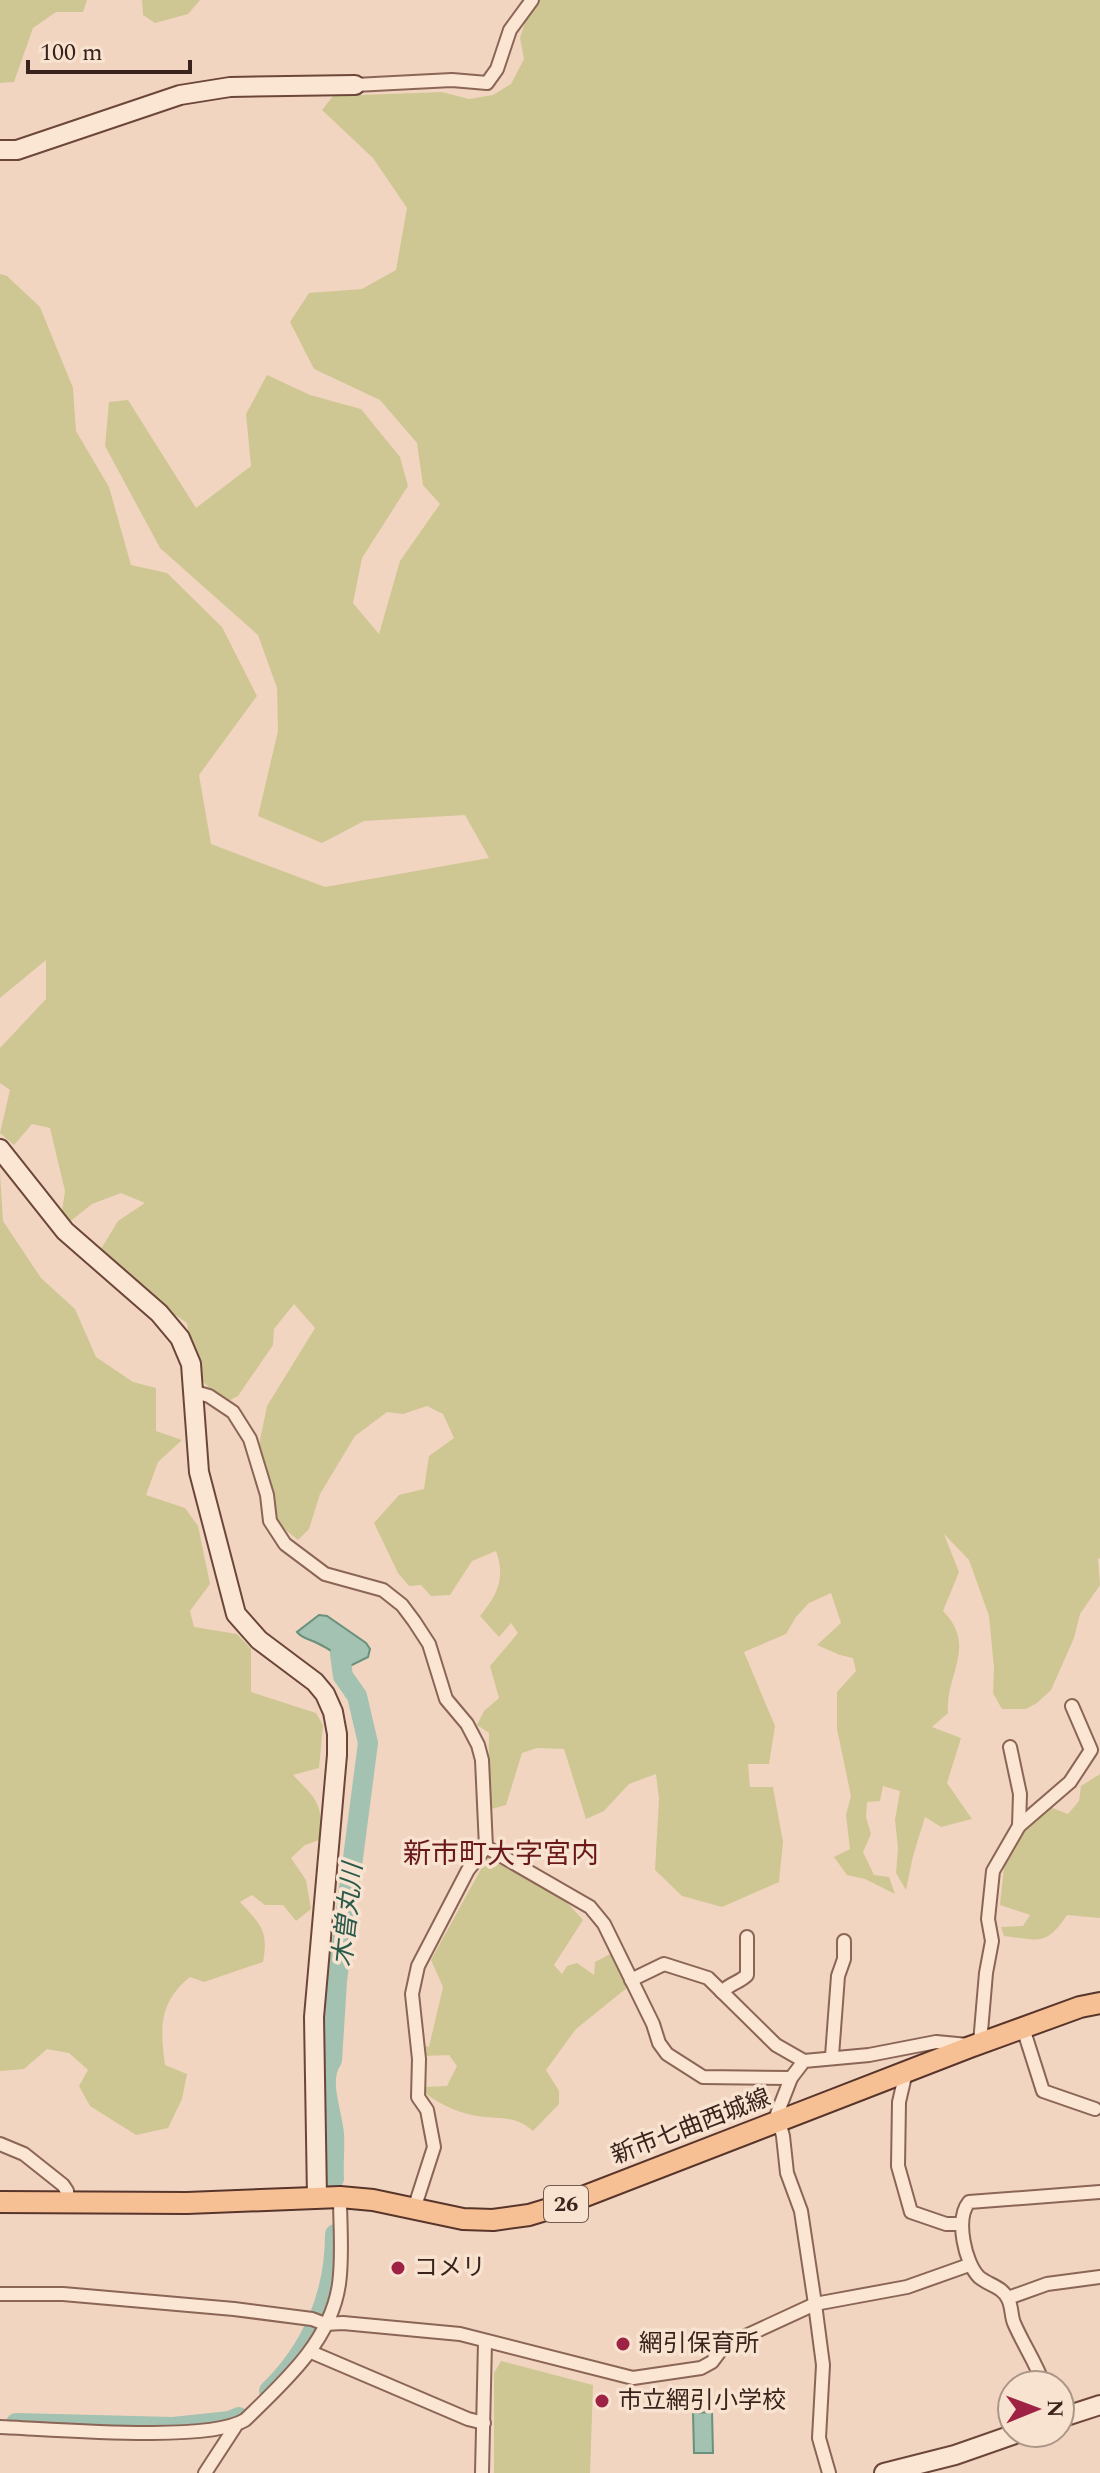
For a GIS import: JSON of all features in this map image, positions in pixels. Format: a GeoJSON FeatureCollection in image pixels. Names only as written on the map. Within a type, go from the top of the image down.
{"type":"FeatureCollection","features":[{"type":"Feature","properties":{"kind":"main road","name":"新市七曲西城線"},"geometry":{"type":"LineString","coordinates":[[0,2202],[68,2204],[340,2197],[373,2200],[463,2219],[493,2220],[529,2215],[562,2205],[975,2045],[1080,2007],[1100,2003]]}},
{"type":"Feature","properties":{"kind":"street"},"geometry":{"type":"LineString","coordinates":[[0,150],[17,150],[180,95],[230,87],[452,80],[487,83],[497,69],[510,30],[532,0]]}},
{"type":"Feature","properties":{"kind":"street"},"geometry":{"type":"LineString","coordinates":[[0,1149],[65,1231],[159,1313],[180,1338],[191,1364],[195,1392],[194,1432],[199,1472],[236,1614],[259,1640],[315,1682],[333,1712],[337,1734],[314,2017],[317,2197]]}},
{"type":"Feature","properties":{"kind":"street"},"geometry":{"type":"LineString","coordinates":[[195,1392],[209,1396],[233,1412],[250,1439],[267,1495],[270,1521],[285,1544],[325,1574],[383,1590],[402,1605],[429,1644],[446,1699],[467,1724],[478,1745],[482,1760],[486,1847],[468,1870],[418,1966],[412,1994],[419,2059],[418,2097],[427,2110],[434,2147],[414,2209]]}},
{"type":"Feature","properties":{"kind":"street"},"geometry":{"type":"LineString","coordinates":[[631,1980],[664,1964],[708,1978],[776,2045],[804,2061],[832,2056],[869,2055],[936,2042],[975,2045],[992,1941],[988,1919],[993,1871],[1019,1826],[1070,1782],[1095,1746],[1072,1706]]}},
{"type":"Feature","properties":{"kind":"street"},"geometry":{"type":"LineString","coordinates":[[1010,1747],[1020,1794],[1019,1826]]}},
{"type":"Feature","properties":{"kind":"street"},"geometry":{"type":"LineString","coordinates":[[486,1847],[590,1907],[604,1924],[659,2043],[667,2054],[703,2077],[791,2078]]}},
{"type":"Feature","properties":{"kind":"street"},"geometry":{"type":"LineString","coordinates":[[722,1992],[729,1984],[741,1981],[747,1975],[747,1937]]}},
{"type":"Feature","properties":{"kind":"street"},"geometry":{"type":"LineString","coordinates":[[832,2056],[844,1941]]}},
{"type":"Feature","properties":{"kind":"street"},"geometry":{"type":"LineString","coordinates":[[1023,2028],[1043,2091],[1095,2109]]}},
{"type":"Feature","properties":{"kind":"street"},"geometry":{"type":"LineString","coordinates":[[804,2061],[791,2078],[777,2114],[787,2173],[801,2211],[815,2304],[823,2365],[819,2438],[829,2473]]}},
{"type":"Feature","properties":{"kind":"street"},"geometry":{"type":"LineString","coordinates":[[906,2072],[899,2102],[898,2166],[911,2212],[946,2224],[961,2224]]}},
{"type":"Feature","properties":{"kind":"street"},"geometry":{"type":"LineString","coordinates":[[0,2144],[24,2154],[63,2185],[68,2204]]}},
{"type":"Feature","properties":{"kind":"street"},"geometry":{"type":"LineString","coordinates":[[1036,2369],[1012,2320],[1008,2298],[995,2285],[982,2280],[969,2265],[961,2224],[964,2208],[969,2202],[1100,2192]]}},
{"type":"Feature","properties":{"kind":"street"},"geometry":{"type":"LineString","coordinates":[[205,2473],[235,2427],[311,2352],[339,2287],[340,2197]]}},
{"type":"Feature","properties":{"kind":"street"},"geometry":{"type":"LineString","coordinates":[[0,2294],[63,2294],[460,2334],[633,2378],[701,2368],[712,2362],[724,2346],[815,2304],[907,2287],[969,2265]]}},
{"type":"Feature","properties":{"kind":"street"},"geometry":{"type":"LineString","coordinates":[[1008,2298],[1047,2284],[1100,2277]]}},
{"type":"Feature","properties":{"kind":"street"},"geometry":{"type":"LineString","coordinates":[[482,2473],[485,2342]]}},
{"type":"Feature","properties":{"kind":"street"},"geometry":{"type":"LineString","coordinates":[[311,2352],[484,2423]]}},
{"type":"Feature","properties":{"kind":"street"},"geometry":{"type":"LineString","coordinates":[[1076,2413],[1100,2405]]}},
{"type":"Feature","properties":{"kind":"street"},"geometry":{"type":"LineString","coordinates":[[0,2427],[163,2432],[235,2427]]}},
{"type":"Feature","properties":{"kind":"street"},"geometry":{"type":"LineString","coordinates":[[884,2473],[996,2441]]}},
{"type":"Feature","properties":{"kind":"shaded area"},"geometry":{"type":"Polygon","coordinates":[[[0,0],[87,0],[83,12],[56,12],[33,28],[14,82],[0,83],[0,0]]]}},
{"type":"Feature","properties":{"kind":"shaded area"},"geometry":{"type":"Polygon","coordinates":[[[142,0],[200,0],[188,14],[155,23],[143,15],[142,0]]]}},
{"type":"Feature","properties":{"kind":"shaded area"},"geometry":{"type":"Polygon","coordinates":[[[536,0],[1100,0],[1100,1585],[1080,1614],[1074,1638],[1051,1690],[1026,1709],[1002,1709],[993,1693],[989,1616],[969,1560],[944,1534],[959,1572],[943,1611],[953,1624],[959,1649],[948,1713],[932,1727],[961,1738],[947,1783],[972,1819],[941,1827],[925,1817],[906,1890],[896,1873],[898,1848],[895,1820],[900,1791],[883,1786],[880,1801],[867,1802],[866,1817],[871,1834],[863,1852],[874,1875],[889,1877],[895,1894],[865,1879],[847,1875],[834,1857],[850,1849],[846,1815],[851,1796],[837,1729],[837,1692],[856,1671],[853,1658],[817,1645],[841,1623],[831,1593],[809,1603],[786,1634],[744,1652],[775,1726],[769,1764],[748,1764],[750,1787],[773,1787],[783,1842],[779,1882],[722,1907],[682,1896],[655,1870],[659,1799],[656,1774],[629,1784],[604,1811],[586,1819],[564,1749],[537,1748],[522,1753],[506,1805],[488,1810],[489,1733],[477,1725],[484,1711],[499,1698],[490,1666],[518,1633],[511,1623],[499,1637],[480,1616],[491,1601],[500,1578],[496,1551],[472,1561],[450,1595],[431,1596],[421,1585],[409,1586],[398,1573],[374,1523],[399,1495],[424,1489],[429,1456],[454,1438],[443,1414],[427,1406],[403,1414],[387,1412],[355,1436],[320,1494],[309,1529],[298,1540],[277,1523],[258,1450],[267,1406],[315,1328],[294,1304],[274,1329],[273,1345],[238,1396],[228,1401],[201,1378],[187,1323],[165,1308],[101,1249],[118,1221],[145,1203],[121,1193],[92,1204],[67,1224],[61,1218],[65,1191],[50,1128],[32,1124],[14,1145],[0,1133],[10,1090],[0,1083],[0,1048],[46,999],[46,960],[0,998],[0,274],[7,276],[40,307],[73,388],[76,431],[109,487],[131,565],[167,573],[222,627],[257,696],[199,775],[211,844],[325,887],[489,858],[465,815],[364,821],[322,843],[258,816],[278,731],[277,688],[258,635],[160,548],[105,446],[109,402],[128,400],[196,508],[251,466],[246,414],[267,375],[310,395],[361,409],[400,457],[408,486],[362,558],[353,603],[379,634],[400,561],[440,504],[423,485],[417,443],[380,400],[314,369],[290,322],[309,293],[362,289],[396,270],[407,208],[373,158],[322,110],[333,96],[442,92],[469,99],[493,95],[511,84],[524,59],[520,38],[536,0]]]}},
{"type":"Feature","properties":{"kind":"shaded area"},"geometry":{"type":"Polygon","coordinates":[[[0,1172],[3,1221],[41,1278],[75,1309],[96,1357],[133,1382],[156,1388],[156,1431],[182,1440],[158,1462],[146,1495],[185,1508],[198,1526],[210,1584],[190,1611],[194,1627],[237,1634],[251,1649],[251,1692],[316,1713],[323,1725],[319,1768],[293,1775],[313,1797],[321,1817],[322,1839],[305,1845],[291,1858],[306,1880],[311,1909],[296,1921],[283,1905],[265,1905],[252,1895],[240,1902],[264,1935],[263,1962],[204,1982],[190,1977],[172,1996],[164,2016],[163,2052],[165,2065],[187,2074],[182,2099],[168,2128],[136,2135],[90,2106],[79,2086],[88,2070],[69,2053],[47,2049],[24,2069],[0,2071],[0,1172]]]}},
{"type":"Feature","properties":{"kind":"shaded area"},"geometry":{"type":"Polygon","coordinates":[[[319,1615],[327,1616],[366,1643],[370,1649],[368,1657],[348,1667],[333,1652],[297,1632],[319,1615]]]}},
{"type":"Feature","properties":{"kind":"shaded area"},"geometry":{"type":"Polygon","coordinates":[[[1100,1774],[1100,1918],[1067,1915],[1053,1932],[1040,1939],[1004,1936],[1001,1927],[1023,1926],[1030,1915],[1000,1905],[1004,1867],[1032,1816],[1050,1807],[1068,1814],[1079,1801],[1081,1786],[1100,1774]]]}},
{"type":"Feature","properties":{"kind":"shaded area"},"geometry":{"type":"Polygon","coordinates":[[[492,1857],[562,1897],[583,1920],[554,1965],[562,1974],[567,1966],[577,1963],[594,1975],[595,1962],[612,1953],[628,1987],[576,2029],[546,2070],[559,2091],[559,2104],[533,2131],[516,2121],[453,2109],[425,2093],[424,2087],[447,2086],[457,2066],[449,2055],[424,2056],[422,2045],[429,2047],[443,1987],[431,1960],[487,1858],[492,1857]]]}},
{"type":"Feature","properties":{"kind":"shaded area"},"geometry":{"type":"Polygon","coordinates":[[[501,2361],[593,2385],[590,2473],[494,2473],[494,2373],[501,2361]]]}},
{"type":"Feature","properties":{"kind":"shaded area"},"geometry":{"type":"Polygon","coordinates":[[[712,2412],[713,2453],[694,2453],[693,2413],[712,2412]]]}},
{"type":"Feature","properties":{"kind":"waterway","name":"木曽丸川"},"geometry":{"type":"LineString","coordinates":[[334,2179],[334,2134],[326,2077],[332,2060],[337,1981],[368,1743],[357,1696],[343,1676],[340,1654]]}},
{"type":"Feature","properties":{"kind":"waterway","name":"木曽丸川"},"geometry":{"type":"LineString","coordinates":[[269,2391],[297,2357],[318,2320],[331,2278],[335,2234]]}},
{"type":"Feature","properties":{"kind":"waterway","name":"木曽丸川"},"geometry":{"type":"LineString","coordinates":[[16,2423],[173,2427],[230,2421],[239,2417]]}},
{"type":"Feature","properties":{"kind":"place","name":"コメリ"},"geometry":{"type":"Point","coordinates":[398,2268]}},
{"type":"Feature","properties":{"kind":"place","name":"網引保育所"},"geometry":{"type":"Point","coordinates":[623,2344]}},
{"type":"Feature","properties":{"kind":"place","name":"市立網引小学校"},"geometry":{"type":"Point","coordinates":[602,2401]}},
{"type":"Feature","properties":{"kind":"district","name":"新市町大字宮内"},"geometry":{"type":"Point","coordinates":[501,1854]}}]}
